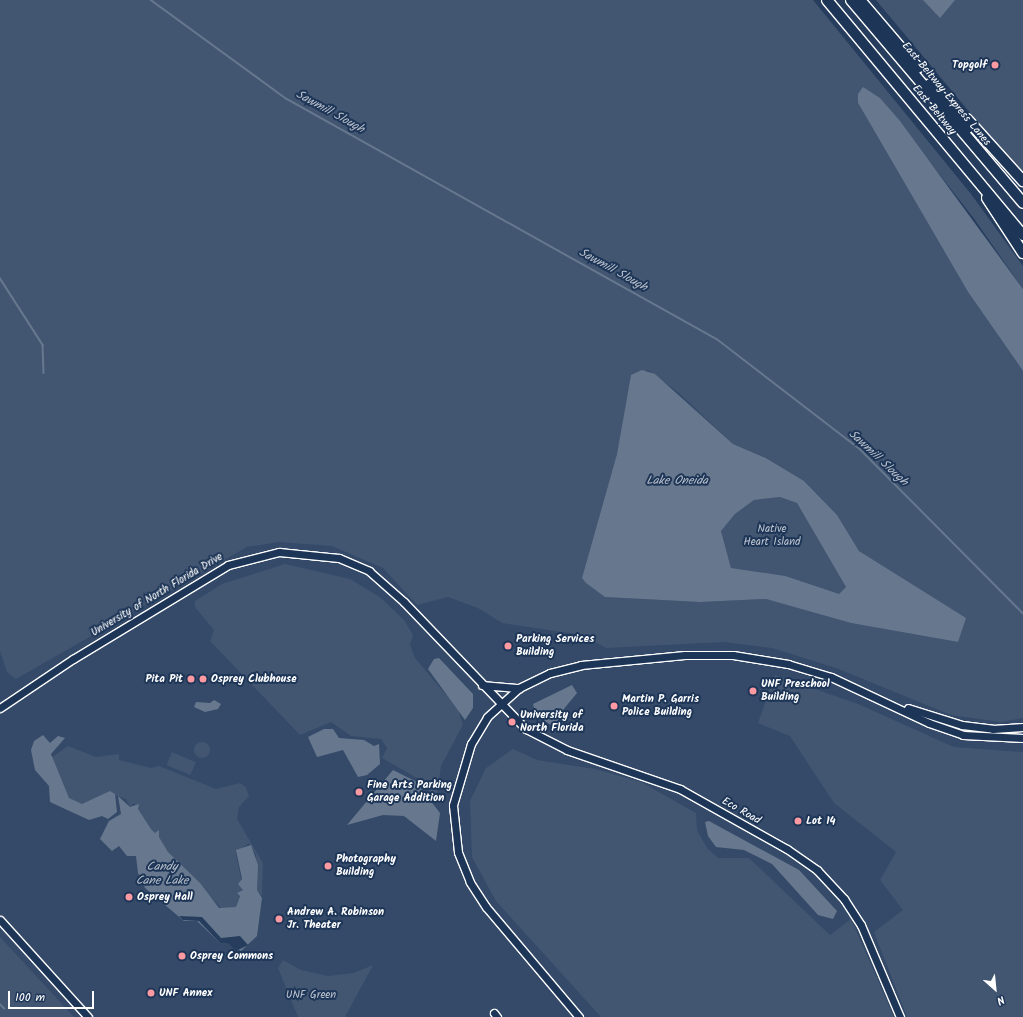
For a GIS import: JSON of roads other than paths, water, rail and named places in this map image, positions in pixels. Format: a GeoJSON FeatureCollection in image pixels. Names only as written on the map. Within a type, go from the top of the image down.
{"type":"FeatureCollection","features":[{"type":"Feature","properties":{"kind":"highway","name":"East Beltway"},"geometry":{"type":"LineString","coordinates":[[827,0],[1023,234]]}},
{"type":"Feature","properties":{"kind":"highway","name":"East Beltway Express Lanes"},"geometry":{"type":"LineString","coordinates":[[851,0],[1023,203]]}},
{"type":"Feature","properties":{"kind":"highway","name":"East Beltway"},"geometry":{"type":"LineString","coordinates":[[860,0],[1023,194]]}},
{"type":"Feature","properties":{"kind":"highway"},"geometry":{"type":"LineString","coordinates":[[947,103],[968,119],[1023,181]]}},
{"type":"Feature","properties":{"kind":"highway"},"geometry":{"type":"LineString","coordinates":[[984,189],[992,210],[1023,253]]}},
{"type":"Feature","properties":{"kind":"street","name":"University of North Florida Drive"},"geometry":{"type":"LineString","coordinates":[[0,708],[76,656],[228,565],[279,552],[340,558],[369,571],[404,602],[500,704]]}},
{"type":"Feature","properties":{"kind":"street"},"geometry":{"type":"LineString","coordinates":[[579,1017],[486,907],[458,852],[454,805],[459,775],[478,729],[500,704],[519,688],[550,673],[581,665],[712,655],[788,664],[878,697],[962,725],[993,729],[1023,727]]}},
{"type":"Feature","properties":{"kind":"street"},"geometry":{"type":"LineString","coordinates":[[482,685],[519,688]]}},
{"type":"Feature","properties":{"kind":"street"},"geometry":{"type":"LineString","coordinates":[[878,697],[929,723],[963,735],[1005,740],[1023,738]]}},
{"type":"Feature","properties":{"kind":"street","name":"Eco Road"},"geometry":{"type":"LineString","coordinates":[[500,704],[537,736],[680,789],[806,862],[836,890],[861,925],[900,1017]]}},
{"type":"Feature","properties":{"kind":"street"},"geometry":{"type":"LineString","coordinates":[[0,920],[88,1017]]}},
{"type":"Feature","properties":{"kind":"water"},"geometry":{"type":"Polygon","coordinates":[[[923,0],[955,0],[940,18],[923,0]]]}},
{"type":"Feature","properties":{"kind":"water"},"geometry":{"type":"Polygon","coordinates":[[[863,87],[880,98],[900,121],[1023,289],[1023,371],[968,292],[858,103],[858,94],[863,87]]]}},
{"type":"Feature","properties":{"kind":"water","name":"Lake Oneida"},"geometry":{"type":"Polygon","coordinates":[[[642,370],[655,374],[733,444],[766,458],[804,481],[837,515],[859,551],[966,618],[958,642],[851,623],[766,599],[700,602],[605,597],[586,583],[582,578],[617,454],[631,375],[642,370]],[[780,497],[754,500],[735,514],[721,531],[731,568],[785,576],[839,594],[846,587],[797,503],[780,497]]]}},
{"type":"Feature","properties":{"kind":"water"},"geometry":{"type":"Polygon","coordinates":[[[439,658],[473,694],[473,708],[465,720],[428,669],[434,659],[439,658]]]}},
{"type":"Feature","properties":{"kind":"water"},"geometry":{"type":"Polygon","coordinates":[[[572,685],[577,693],[563,710],[566,723],[555,727],[536,716],[533,704],[572,685]]]}},
{"type":"Feature","properties":{"kind":"water"},"geometry":{"type":"Polygon","coordinates":[[[214,700],[221,704],[218,709],[205,712],[194,707],[196,702],[210,703],[214,700]]]}},
{"type":"Feature","properties":{"kind":"water"},"geometry":{"type":"Polygon","coordinates":[[[324,729],[333,729],[339,738],[364,740],[374,746],[379,744],[380,764],[367,775],[358,777],[343,750],[317,757],[308,737],[324,729]]]}},
{"type":"Feature","properties":{"kind":"water"},"geometry":{"type":"Polygon","coordinates":[[[43,735],[50,743],[58,736],[65,738],[51,754],[69,798],[82,804],[110,791],[115,794],[117,812],[108,819],[102,816],[89,820],[50,802],[49,786],[35,770],[31,750],[34,741],[43,735]]]}},
{"type":"Feature","properties":{"kind":"water"},"geometry":{"type":"Polygon","coordinates":[[[393,770],[415,781],[440,813],[436,841],[404,816],[383,815],[347,825],[393,770]]]}},
{"type":"Feature","properties":{"kind":"water","name":"Candy Cane Lake"},"geometry":{"type":"Polygon","coordinates":[[[118,796],[130,807],[139,804],[138,809],[151,829],[155,833],[159,830],[159,837],[168,852],[200,883],[219,908],[236,907],[240,896],[237,893],[243,890],[238,884],[242,879],[236,850],[251,845],[258,865],[257,890],[262,898],[257,936],[241,951],[229,944],[220,943],[197,921],[184,921],[145,888],[138,873],[136,856],[127,856],[119,846],[112,851],[100,839],[109,821],[121,814],[118,796]]]}},
{"type":"Feature","properties":{"kind":"water"},"geometry":{"type":"Polygon","coordinates":[[[709,821],[799,870],[837,911],[833,919],[818,915],[772,864],[744,850],[716,847],[708,836],[705,822],[709,821]]]}},
{"type":"Feature","properties":{"kind":"waterway","name":"Sawmill Slough"},"geometry":{"type":"LineString","coordinates":[[151,0],[287,99],[717,339],[861,450],[1023,613]]}},
{"type":"Feature","properties":{"kind":"waterway"},"geometry":{"type":"LineString","coordinates":[[0,278],[43,345],[44,373]]}},
{"type":"Feature","properties":{"kind":"waterway"},"geometry":{"type":"LineString","coordinates":[[0,1004],[4,1008]]}},
{"type":"Feature","properties":{"kind":"place","name":"Topgolf"},"geometry":{"type":"Point","coordinates":[995,65]}},
{"type":"Feature","properties":{"kind":"place","name":"Parking Services Building"},"geometry":{"type":"Point","coordinates":[508,646]}},
{"type":"Feature","properties":{"kind":"place","name":"Pita Pit"},"geometry":{"type":"Point","coordinates":[191,679]}},
{"type":"Feature","properties":{"kind":"place","name":"Osprey Clubhouse"},"geometry":{"type":"Point","coordinates":[203,679]}},
{"type":"Feature","properties":{"kind":"place","name":"UNF Preschool Building"},"geometry":{"type":"Point","coordinates":[753,691]}},
{"type":"Feature","properties":{"kind":"place","name":"Martin P. Garris Police Building"},"geometry":{"type":"Point","coordinates":[614,706]}},
{"type":"Feature","properties":{"kind":"place","name":"University of North Florida"},"geometry":{"type":"Point","coordinates":[512,722]}},
{"type":"Feature","properties":{"kind":"place","name":"Fine Arts Parking Garage Addition"},"geometry":{"type":"Point","coordinates":[359,792]}},
{"type":"Feature","properties":{"kind":"place","name":"Lot 14"},"geometry":{"type":"Point","coordinates":[798,821]}},
{"type":"Feature","properties":{"kind":"place","name":"Photography Building"},"geometry":{"type":"Point","coordinates":[328,866]}},
{"type":"Feature","properties":{"kind":"place","name":"Osprey Hall"},"geometry":{"type":"Point","coordinates":[129,897]}},
{"type":"Feature","properties":{"kind":"place","name":"Andrew A. Robinson Jr. Theater"},"geometry":{"type":"Point","coordinates":[279,919]}},
{"type":"Feature","properties":{"kind":"place","name":"Osprey Commons"},"geometry":{"type":"Point","coordinates":[182,956]}},
{"type":"Feature","properties":{"kind":"place","name":"UNF Annex"},"geometry":{"type":"Point","coordinates":[151,993]}},
{"type":"Feature","properties":{"kind":"park label","name":"Native Heart Island"},"geometry":{"type":"Point","coordinates":[772,536]}},
{"type":"Feature","properties":{"kind":"park label","name":"UNF Green"},"geometry":{"type":"Point","coordinates":[311,995]}}]}
